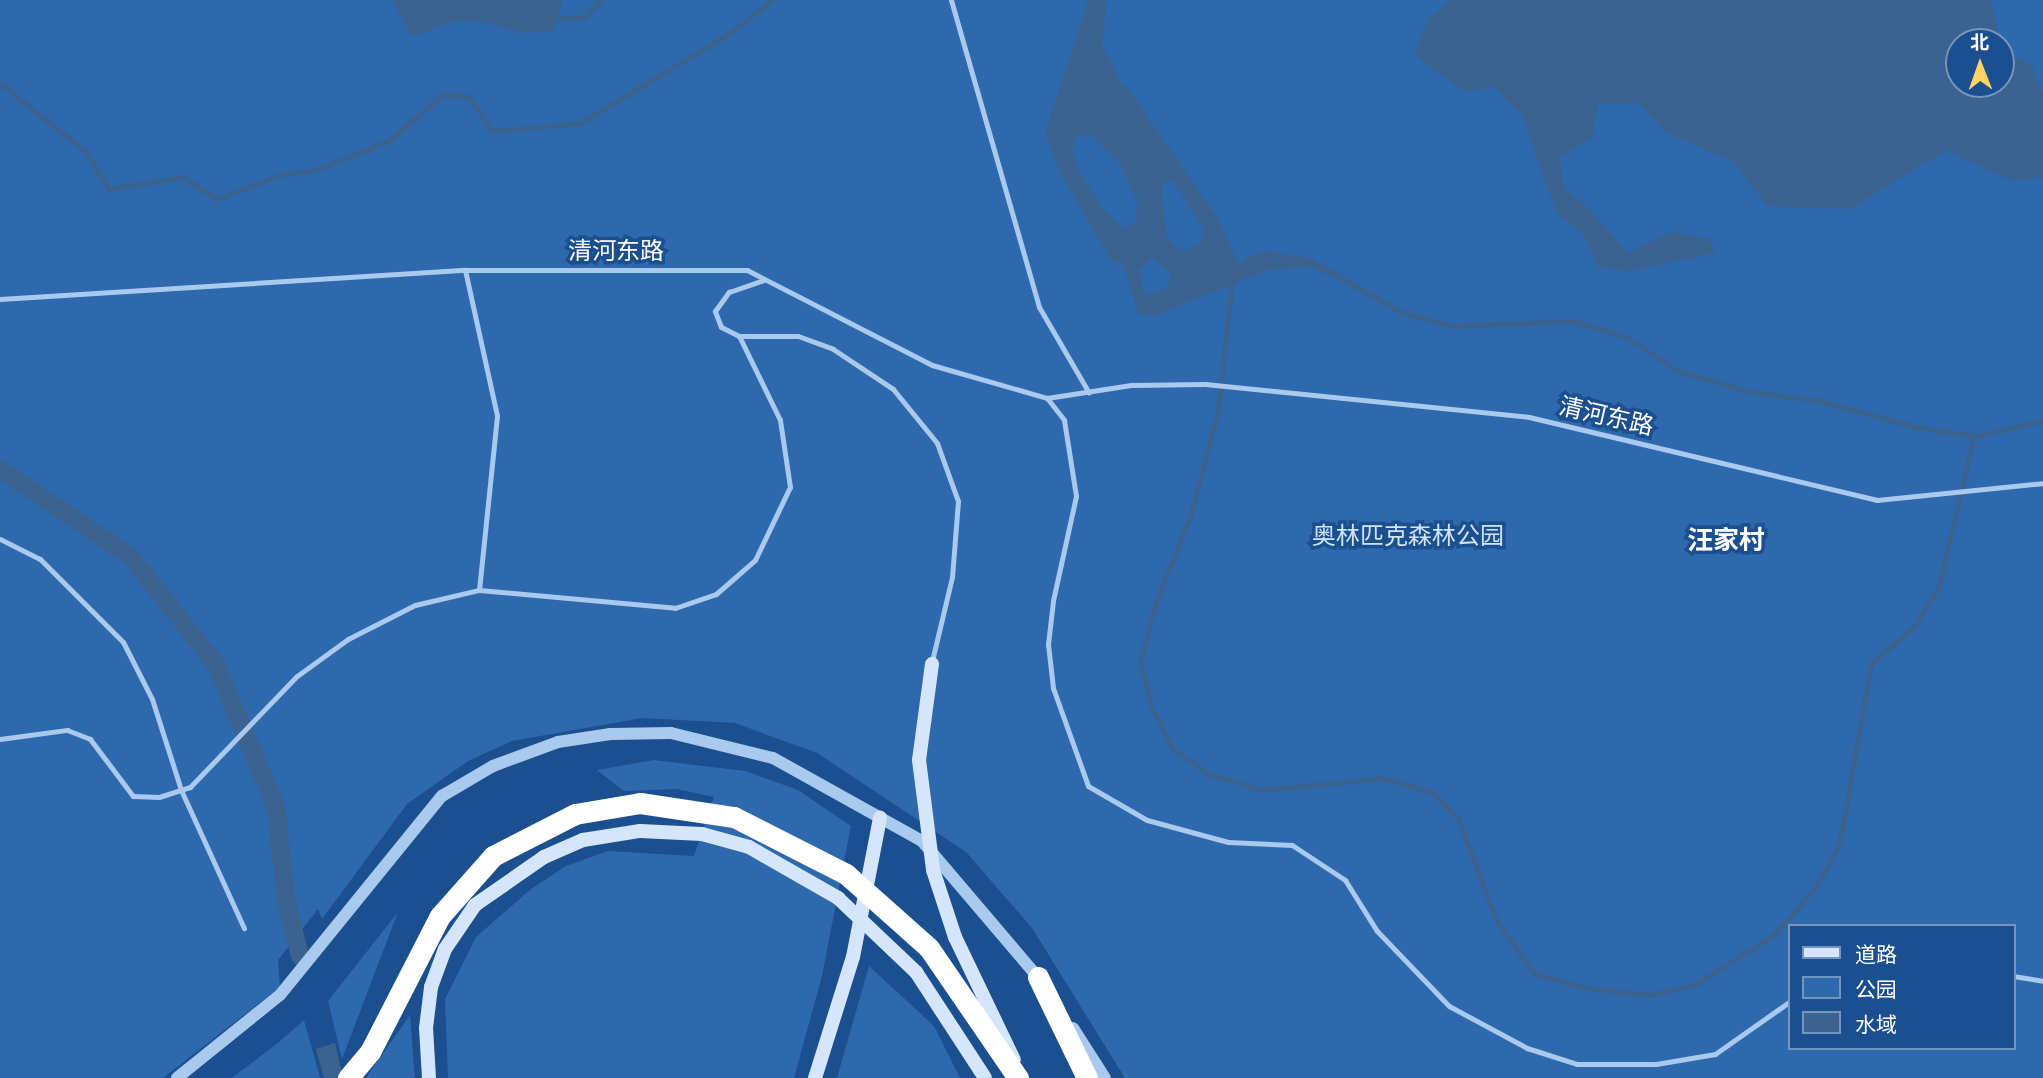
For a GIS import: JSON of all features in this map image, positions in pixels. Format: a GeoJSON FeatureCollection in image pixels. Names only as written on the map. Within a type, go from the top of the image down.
{"type":"FeatureCollection","features":[{"type":"Feature","properties":{"kind":"highway"},"geometry":{"type":"LineString","coordinates":[[348,1078],[370,1052],[440,916],[493,856],[575,814],[640,803],[734,817],[846,874],[929,948],[1020,1078]]}},
{"type":"Feature","properties":{"kind":"highway"},"geometry":{"type":"LineString","coordinates":[[1038,977],[1087,1078]]}},
{"type":"Feature","properties":{"kind":"main road"},"geometry":{"type":"LineString","coordinates":[[932,664],[919,760],[933,870],[955,937],[1020,1078]]}},
{"type":"Feature","properties":{"kind":"main road"},"geometry":{"type":"LineString","coordinates":[[815,1078],[853,957],[880,818]]}},
{"type":"Feature","properties":{"kind":"main road"},"geometry":{"type":"LineString","coordinates":[[429,1078],[426,1028],[431,987],[445,949],[475,905],[564,848],[640,831],[702,834],[749,847],[838,898],[916,972],[949,1015],[985,1078]]}},
{"type":"Feature","properties":{"kind":"street"},"geometry":{"type":"LineString","coordinates":[[177,1078],[280,995],[442,796],[493,766],[558,742],[610,734],[671,733],[772,758],[922,841],[1038,977],[1105,1078]]}},
{"type":"Feature","properties":{"kind":"lane"},"geometry":{"type":"LineString","coordinates":[[951,0],[1039,307],[1089,393]]}},
{"type":"Feature","properties":{"kind":"lane"},"geometry":{"type":"LineString","coordinates":[[465,270],[497,416],[479,590]]}},
{"type":"Feature","properties":{"kind":"lane","name":"清河东路"},"geometry":{"type":"LineString","coordinates":[[0,299],[465,270],[747,270],[932,365],[1047,398],[1131,385],[1205,384],[1529,417],[1877,500],[2043,483]]}},
{"type":"Feature","properties":{"kind":"lane"},"geometry":{"type":"LineString","coordinates":[[764,279],[729,292],[715,311],[721,327],[739,336],[798,336],[833,349],[893,389],[937,443],[958,500],[952,577],[932,664]]}},
{"type":"Feature","properties":{"kind":"lane"},"geometry":{"type":"LineString","coordinates":[[0,738],[67,730],[90,739],[133,796],[159,797],[190,786],[296,676],[348,639],[415,605],[479,590],[675,608],[716,594],[755,560],[790,487],[780,420],[739,336]]}},
{"type":"Feature","properties":{"kind":"lane"},"geometry":{"type":"LineString","coordinates":[[1047,398],[1064,420],[1076,496],[1053,601],[1052,677],[1088,786],[1147,820],[1228,842],[1292,845],[1345,880],[1377,930],[1449,1006],[1552,1056],[1577,1064],[1656,1064],[1714,1054],[1753,1032],[1787,1004]]}},
{"type":"Feature","properties":{"kind":"lane"},"geometry":{"type":"LineString","coordinates":[[0,539],[40,559],[123,642],[152,699],[181,790],[244,928]]}},
{"type":"Feature","properties":{"kind":"lane"},"geometry":{"type":"LineString","coordinates":[[2015,976],[2043,981]]}},
{"type":"Feature","properties":{"kind":"green space","name":"奥林匹克森林公园"},"geometry":{"type":"Polygon","coordinates":[[[0,0],[2043,0],[2043,1078],[1125,1078],[1032,928],[966,852],[817,753],[735,723],[642,718],[512,741],[468,761],[407,804],[322,919],[318,909],[278,960],[280,987],[163,1078],[0,1078],[0,0]]]}},
{"type":"Feature","properties":{"kind":"green space"},"geometry":{"type":"Polygon","coordinates":[[[654,760],[745,771],[798,790],[851,826],[822,976],[794,1078],[448,1078],[445,999],[476,937],[531,889],[566,866],[608,851],[694,856],[714,797],[677,789],[624,791],[597,770],[654,760]]]}},
{"type":"Feature","properties":{"kind":"green space"},"geometry":{"type":"Polygon","coordinates":[[[398,912],[342,1059],[328,1001],[398,912]]]}},
{"type":"Feature","properties":{"kind":"green space"},"geometry":{"type":"Polygon","coordinates":[[[869,966],[934,1026],[960,1078],[837,1078],[869,966]]]}},
{"type":"Feature","properties":{"kind":"green space"},"geometry":{"type":"Polygon","coordinates":[[[410,1015],[415,1078],[366,1078],[410,1015]]]}},
{"type":"Feature","properties":{"kind":"green space"},"geometry":{"type":"Polygon","coordinates":[[[304,1020],[320,1078],[232,1078],[279,1042],[304,1020]]]}},
{"type":"Feature","properties":{"kind":"water"},"geometry":{"type":"Polygon","coordinates":[[[392,0],[562,0],[562,3],[553,31],[524,33],[490,23],[455,21],[412,36],[392,0]]]}},
{"type":"Feature","properties":{"kind":"water"},"geometry":{"type":"Polygon","coordinates":[[[1088,0],[1107,0],[1102,45],[1127,95],[1213,216],[1234,265],[1265,253],[1311,260],[1349,282],[1307,267],[1268,270],[1153,316],[1138,314],[1124,266],[1110,259],[1062,176],[1045,133],[1088,0]],[[1092,135],[1076,137],[1072,150],[1079,172],[1105,212],[1124,229],[1136,223],[1138,204],[1121,165],[1092,135]],[[1172,180],[1163,182],[1166,235],[1177,248],[1189,250],[1202,243],[1205,230],[1172,180]],[[1152,258],[1139,270],[1144,294],[1160,293],[1169,282],[1170,273],[1152,258]]]}},
{"type":"Feature","properties":{"kind":"water"},"geometry":{"type":"Polygon","coordinates":[[[1452,0],[1990,0],[1998,28],[1945,28],[1945,98],[2015,98],[2015,56],[2032,65],[2043,94],[2043,177],[2012,181],[1946,150],[1850,209],[1767,206],[1734,162],[1665,132],[1638,103],[1598,103],[1592,138],[1560,157],[1563,188],[1587,206],[1627,253],[1671,232],[1709,238],[1715,253],[1630,271],[1599,267],[1583,233],[1557,214],[1523,117],[1494,87],[1464,92],[1414,54],[1428,19],[1452,0]]]}},
{"type":"Feature","properties":{"kind":"water"},"geometry":{"type":"Polygon","coordinates":[[[335,1043],[343,1078],[324,1078],[316,1049],[335,1043]]]}},
{"type":"Feature","properties":{"kind":"waterway"},"geometry":{"type":"LineString","coordinates":[[557,19],[584,17],[601,0]]}},
{"type":"Feature","properties":{"kind":"waterway"},"geometry":{"type":"LineString","coordinates":[[0,83],[86,152],[109,189],[183,177],[217,199],[283,174],[313,171],[388,141],[444,94],[469,97],[493,131],[580,123],[733,31],[772,0]]}},
{"type":"Feature","properties":{"kind":"waterway"},"geometry":{"type":"LineString","coordinates":[[1125,89],[1213,216],[1236,264]]}},
{"type":"Feature","properties":{"kind":"waterway"},"geometry":{"type":"LineString","coordinates":[[1246,260],[1265,253],[1311,260]]}},
{"type":"Feature","properties":{"kind":"waterway"},"geometry":{"type":"LineString","coordinates":[[1234,265],[1218,411],[1191,514],[1156,602],[1140,662],[1151,705],[1173,749],[1209,774],[1262,790],[1382,778],[1432,792],[1459,820],[1497,922],[1535,974],[1586,988],[1650,995],[1695,985],[1775,934],[1815,888],[1839,846],[1871,664],[1916,625],[1939,585],[1974,436],[2043,421]]}},
{"type":"Feature","properties":{"kind":"waterway"},"geometry":{"type":"LineString","coordinates":[[1319,265],[1401,312],[1454,326],[1573,321],[1628,338],[1678,371],[1751,392],[1817,400],[1916,427],[1974,436]]}},
{"type":"Feature","properties":{"kind":"waterway"},"geometry":{"type":"LineString","coordinates":[[0,469],[131,557],[216,665],[276,807],[286,899],[300,956]]}},
{"type":"Feature","properties":{"kind":"district","name":"汪家村"},"geometry":{"type":"Point","coordinates":[1726,542]}}]}
